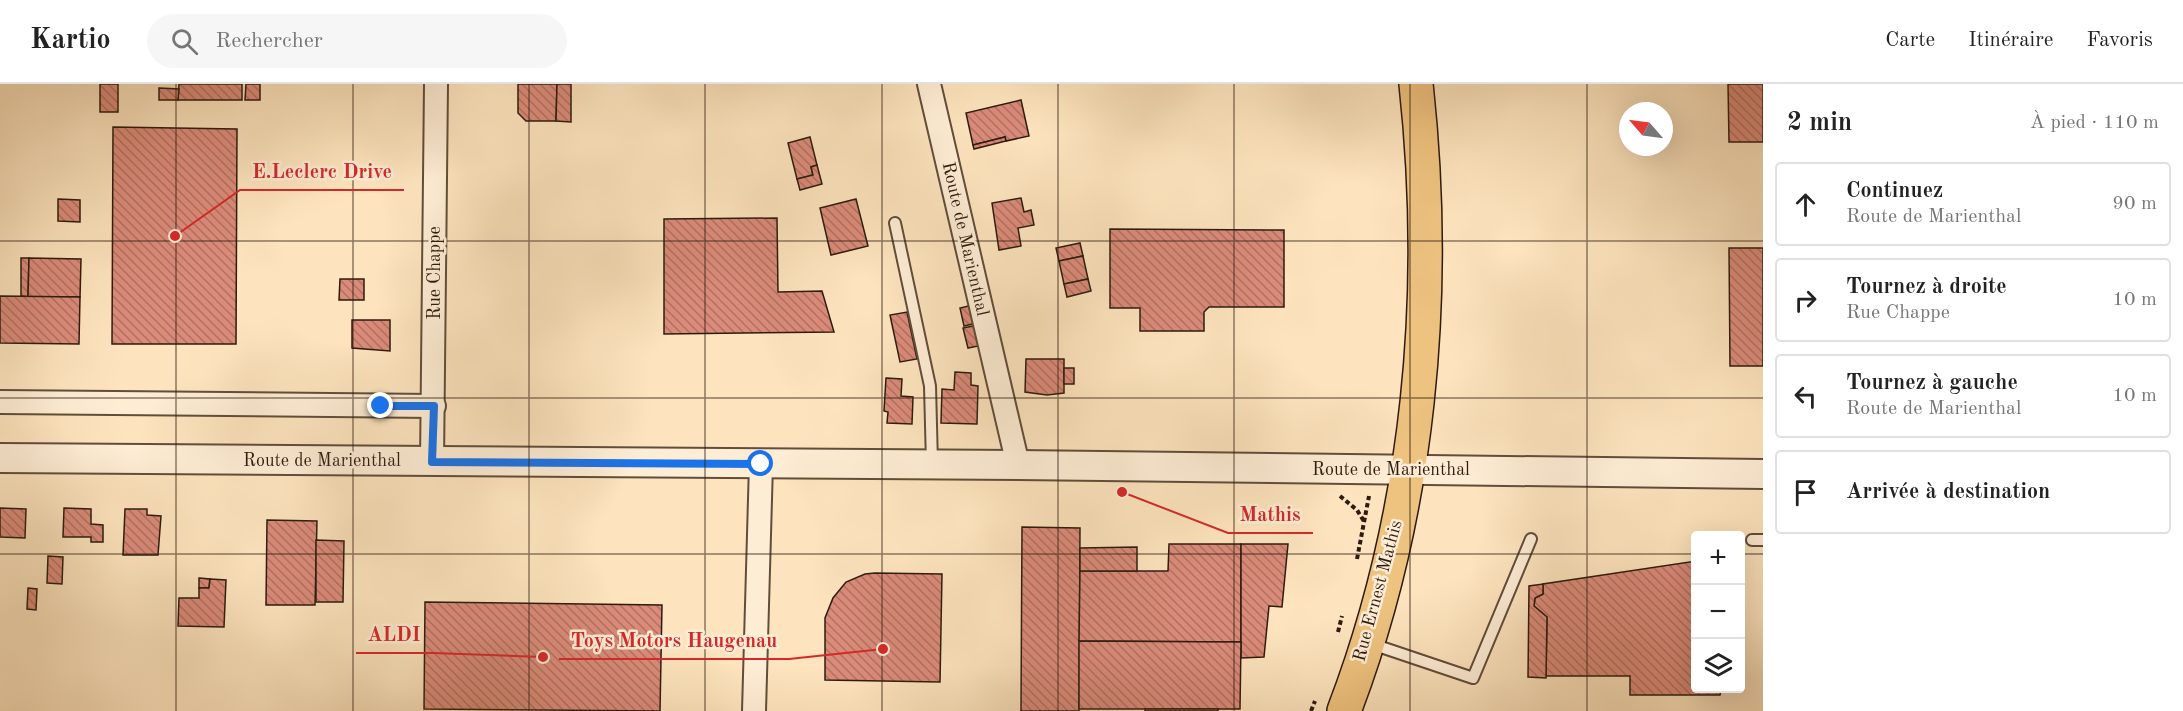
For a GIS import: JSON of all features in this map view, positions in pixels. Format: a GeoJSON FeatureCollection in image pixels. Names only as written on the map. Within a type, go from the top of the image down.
{"type":"FeatureCollection","features":[{"type":"Feature","properties":{"kind":"main road","name":"Rue Ernest Mathis"},"geometry":{"type":"LineString","coordinates":[[1330,705],[1352,639],[1389,558],[1408,469],[1423,338],[1426,283],[1425,186],[1416,84]]}},
{"type":"Feature","properties":{"kind":"street","name":"Rue Chappe"},"geometry":{"type":"LineString","coordinates":[[432,462],[436,84]]}},
{"type":"Feature","properties":{"kind":"street","name":"Route de Marienthal"},"geometry":{"type":"LineString","coordinates":[[929,84],[1018,465]]}},
{"type":"Feature","properties":{"kind":"street"},"geometry":{"type":"LineString","coordinates":[[0,402],[434,406]]}},
{"type":"Feature","properties":{"kind":"street","name":"Route de Marienthal"},"geometry":{"type":"LineString","coordinates":[[0,458],[932,464],[1763,474]]}},
{"type":"Feature","properties":{"kind":"street"},"geometry":{"type":"LineString","coordinates":[[754,711],[761,464]]}},
{"type":"Feature","properties":{"kind":"lane"},"geometry":{"type":"LineString","coordinates":[[896,223],[930,386],[932,464]]}},
{"type":"Feature","properties":{"kind":"lane"},"geometry":{"type":"LineString","coordinates":[[1352,639],[1473,678],[1531,539]]}},
{"type":"Feature","properties":{"kind":"path"},"geometry":{"type":"LineString","coordinates":[[1357,563],[1365,523]]}},
{"type":"Feature","properties":{"kind":"path"},"geometry":{"type":"LineString","coordinates":[[1343,613],[1352,639]]}},
{"type":"Feature","properties":{"kind":"path"},"geometry":{"type":"LineString","coordinates":[[1311,711],[1330,705]]}},
{"type":"Feature","properties":{"kind":"building"},"geometry":{"type":"Polygon","coordinates":[[[100,84],[118,84],[118,112],[100,112],[100,84]]]}},
{"type":"Feature","properties":{"kind":"building"},"geometry":{"type":"Polygon","coordinates":[[[179,84],[242,84],[242,100],[178,100],[179,84]]]}},
{"type":"Feature","properties":{"kind":"building"},"geometry":{"type":"Polygon","coordinates":[[[246,84],[260,84],[260,100],[245,100],[246,84]]]}},
{"type":"Feature","properties":{"kind":"building"},"geometry":{"type":"Polygon","coordinates":[[[518,84],[557,84],[556,121],[526,121],[518,113],[518,84]]]}},
{"type":"Feature","properties":{"kind":"building"},"geometry":{"type":"Polygon","coordinates":[[[557,84],[571,84],[571,122],[556,121],[557,84]]]}},
{"type":"Feature","properties":{"kind":"building"},"geometry":{"type":"Polygon","coordinates":[[[1728,84],[1763,84],[1763,142],[1729,142],[1728,84]]]}},
{"type":"Feature","properties":{"kind":"building"},"geometry":{"type":"Polygon","coordinates":[[[159,88],[179,89],[178,100],[159,100],[159,88]]]}},
{"type":"Feature","properties":{"kind":"building"},"geometry":{"type":"Polygon","coordinates":[[[1021,100],[1029,136],[1006,141],[1005,137],[973,145],[966,113],[1021,100]]]}},
{"type":"Feature","properties":{"kind":"building"},"geometry":{"type":"Polygon","coordinates":[[[113,127],[237,129],[236,344],[112,344],[113,127]]]}},
{"type":"Feature","properties":{"kind":"building"},"geometry":{"type":"Polygon","coordinates":[[[810,137],[817,165],[811,167],[813,175],[797,179],[788,143],[810,137]]]}},
{"type":"Feature","properties":{"kind":"building"},"geometry":{"type":"Polygon","coordinates":[[[1005,137],[1006,141],[974,149],[973,145],[1005,137]]]}},
{"type":"Feature","properties":{"kind":"building"},"geometry":{"type":"Polygon","coordinates":[[[817,165],[822,184],[800,190],[797,179],[813,175],[811,167],[817,165]]]}},
{"type":"Feature","properties":{"kind":"building"},"geometry":{"type":"Polygon","coordinates":[[[1021,198],[1024,212],[1031,210],[1034,225],[1018,228],[1021,246],[999,250],[992,203],[1021,198]]]}},
{"type":"Feature","properties":{"kind":"building"},"geometry":{"type":"Polygon","coordinates":[[[58,199],[80,200],[80,222],[58,221],[58,199]]]}},
{"type":"Feature","properties":{"kind":"building"},"geometry":{"type":"Polygon","coordinates":[[[856,199],[868,246],[831,255],[820,208],[856,199]]]}},
{"type":"Feature","properties":{"kind":"building"},"geometry":{"type":"Polygon","coordinates":[[[777,218],[778,292],[822,291],[834,332],[664,334],[664,219],[777,218]]]}},
{"type":"Feature","properties":{"kind":"building"},"geometry":{"type":"Polygon","coordinates":[[[1110,229],[1284,230],[1284,307],[1209,307],[1204,312],[1204,331],[1140,331],[1140,308],[1110,308],[1110,229]]]}},
{"type":"Feature","properties":{"kind":"building"},"geometry":{"type":"Polygon","coordinates":[[[1080,243],[1083,256],[1059,261],[1056,248],[1080,243]]]}},
{"type":"Feature","properties":{"kind":"building"},"geometry":{"type":"Polygon","coordinates":[[[1729,248],[1763,248],[1763,366],[1730,366],[1729,248]]]}},
{"type":"Feature","properties":{"kind":"building"},"geometry":{"type":"Polygon","coordinates":[[[1083,256],[1088,279],[1064,284],[1059,261],[1083,256]]]}},
{"type":"Feature","properties":{"kind":"building"},"geometry":{"type":"Polygon","coordinates":[[[21,258],[29,258],[28,297],[21,296],[21,258]]]}},
{"type":"Feature","properties":{"kind":"building"},"geometry":{"type":"Polygon","coordinates":[[[29,258],[81,259],[80,297],[28,297],[29,258]]]}},
{"type":"Feature","properties":{"kind":"building"},"geometry":{"type":"Polygon","coordinates":[[[340,279],[364,279],[364,300],[339,300],[340,279]]]}},
{"type":"Feature","properties":{"kind":"building"},"geometry":{"type":"Polygon","coordinates":[[[1088,279],[1091,291],[1067,297],[1064,284],[1088,279]]]}},
{"type":"Feature","properties":{"kind":"building"},"geometry":{"type":"Polygon","coordinates":[[[0,296],[80,297],[79,344],[0,343],[0,296]]]}},
{"type":"Feature","properties":{"kind":"building"},"geometry":{"type":"Polygon","coordinates":[[[973,305],[977,323],[964,326],[960,308],[973,305]]]}},
{"type":"Feature","properties":{"kind":"building"},"geometry":{"type":"Polygon","coordinates":[[[907,312],[917,359],[900,362],[890,315],[907,312]]]}},
{"type":"Feature","properties":{"kind":"building"},"geometry":{"type":"Polygon","coordinates":[[[352,320],[390,320],[390,351],[352,348],[352,320]]]}},
{"type":"Feature","properties":{"kind":"building"},"geometry":{"type":"Polygon","coordinates":[[[978,325],[983,345],[968,348],[963,328],[978,325]]]}},
{"type":"Feature","properties":{"kind":"building"},"geometry":{"type":"Polygon","coordinates":[[[1026,359],[1064,359],[1064,393],[1047,395],[1025,392],[1026,359]]]}},
{"type":"Feature","properties":{"kind":"building"},"geometry":{"type":"Polygon","coordinates":[[[1064,368],[1074,368],[1074,384],[1064,384],[1064,368]]]}},
{"type":"Feature","properties":{"kind":"building"},"geometry":{"type":"Polygon","coordinates":[[[955,372],[971,373],[971,385],[978,386],[977,424],[941,423],[942,389],[954,390],[955,372]]]}},
{"type":"Feature","properties":{"kind":"building"},"geometry":{"type":"Polygon","coordinates":[[[886,378],[902,379],[901,396],[913,397],[912,424],[887,423],[888,412],[884,411],[886,378]]]}},
{"type":"Feature","properties":{"kind":"building"},"geometry":{"type":"Polygon","coordinates":[[[0,508],[26,509],[25,538],[0,537],[0,508]]]}},
{"type":"Feature","properties":{"kind":"building"},"geometry":{"type":"Polygon","coordinates":[[[64,508],[91,509],[91,524],[103,525],[103,542],[91,542],[91,537],[63,537],[64,508]]]}},
{"type":"Feature","properties":{"kind":"building"},"geometry":{"type":"Polygon","coordinates":[[[125,509],[147,509],[147,515],[161,516],[158,555],[123,555],[125,509]]]}},
{"type":"Feature","properties":{"kind":"building"},"geometry":{"type":"Polygon","coordinates":[[[267,520],[317,521],[315,605],[266,605],[267,520]]]}},
{"type":"Feature","properties":{"kind":"building"},"geometry":{"type":"Polygon","coordinates":[[[1022,527],[1080,528],[1079,711],[1021,711],[1022,527]]]}},
{"type":"Feature","properties":{"kind":"building"},"geometry":{"type":"Polygon","coordinates":[[[316,540],[344,541],[343,602],[316,602],[316,540]]]}},
{"type":"Feature","properties":{"kind":"building"},"geometry":{"type":"Polygon","coordinates":[[[1169,544],[1241,544],[1241,642],[1079,641],[1080,571],[1168,571],[1169,544]]]}},
{"type":"Feature","properties":{"kind":"building"},"geometry":{"type":"Polygon","coordinates":[[[1241,544],[1288,544],[1282,607],[1269,606],[1264,657],[1241,658],[1241,544]]]}},
{"type":"Feature","properties":{"kind":"building"},"geometry":{"type":"Polygon","coordinates":[[[1137,547],[1137,571],[1080,571],[1080,548],[1137,547]]]}},
{"type":"Feature","properties":{"kind":"building"},"geometry":{"type":"Polygon","coordinates":[[[48,556],[63,557],[62,584],[47,583],[48,556]]]}},
{"type":"Feature","properties":{"kind":"building"},"geometry":{"type":"Polygon","coordinates":[[[1691,562],[1691,693],[1720,693],[1720,695],[1630,695],[1630,676],[1546,676],[1547,617],[1534,606],[1535,598],[1543,594],[1543,584],[1691,562]]]}},
{"type":"Feature","properties":{"kind":"building"},"geometry":{"type":"Polygon","coordinates":[[[865,574],[942,574],[940,682],[825,680],[825,618],[833,598],[846,582],[865,574]]]}},
{"type":"Feature","properties":{"kind":"building"},"geometry":{"type":"Polygon","coordinates":[[[199,578],[210,579],[209,588],[199,588],[199,578]]]}},
{"type":"Feature","properties":{"kind":"building"},"geometry":{"type":"Polygon","coordinates":[[[210,579],[226,580],[224,627],[178,626],[179,598],[199,598],[199,588],[209,588],[210,579]]]}},
{"type":"Feature","properties":{"kind":"building"},"geometry":{"type":"Polygon","coordinates":[[[1543,584],[1543,594],[1535,598],[1534,606],[1547,617],[1546,678],[1528,677],[1529,586],[1543,584]]]}},
{"type":"Feature","properties":{"kind":"building"},"geometry":{"type":"Polygon","coordinates":[[[28,588],[37,589],[36,610],[27,609],[28,588]]]}},
{"type":"Feature","properties":{"kind":"building"},"geometry":{"type":"Polygon","coordinates":[[[425,602],[662,605],[660,711],[424,709],[425,602]]]}},
{"type":"Feature","properties":{"kind":"building"},"geometry":{"type":"Polygon","coordinates":[[[1079,641],[1241,642],[1240,709],[1079,709],[1079,641]]]}},
{"type":"Feature","properties":{"kind":"building"},"geometry":{"type":"Polygon","coordinates":[[[1145,709],[1218,709],[1218,711],[1145,711],[1145,709]]]}},
{"type":"Feature","properties":{"kind":"place","name":"E.Leclerc Drive"},"geometry":{"type":"Point","coordinates":[175,236]}},
{"type":"Feature","properties":{"kind":"place","name":"Mathis"},"geometry":{"type":"Point","coordinates":[1122,492]}},
{"type":"Feature","properties":{"kind":"place","name":"Toys Motors Haugenau"},"geometry":{"type":"Point","coordinates":[883,649]}},
{"type":"Feature","properties":{"kind":"place","name":"ALDI"},"geometry":{"type":"Point","coordinates":[543,657]}},
{"type":"Feature","properties":{"kind":"route"},"geometry":{"type":"LineString","coordinates":[[381,406],[434,406],[432,462],[761,464]]}}]}
